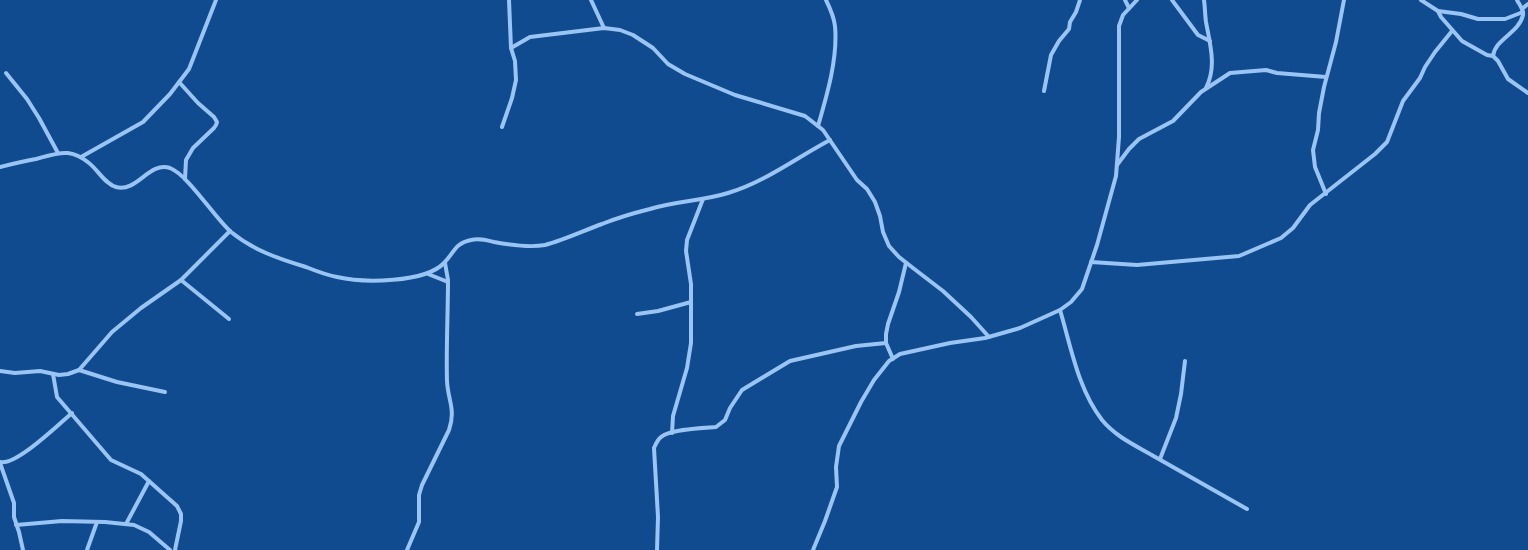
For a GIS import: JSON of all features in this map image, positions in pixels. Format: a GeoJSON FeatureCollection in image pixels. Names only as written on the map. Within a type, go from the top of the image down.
{"type":"FeatureCollection","features":[{"type":"Feature","properties":{"kind":"street"},"geometry":{"type":"LineString","coordinates":[[81,157],[142,122],[156,110],[189,69],[216,0]]}},
{"type":"Feature","properties":{"kind":"street"},"geometry":{"type":"LineString","coordinates":[[502,127],[512,98],[516,80],[515,61],[511,48],[509,0]]}},
{"type":"Feature","properties":{"kind":"street"},"geometry":{"type":"LineString","coordinates":[[591,0],[604,28]]}},
{"type":"Feature","properties":{"kind":"street"},"geometry":{"type":"LineString","coordinates":[[818,126],[827,93],[835,46],[835,25],[826,0]]}},
{"type":"Feature","properties":{"kind":"street"},"geometry":{"type":"LineString","coordinates":[[1044,91],[1051,55],[1059,41],[1069,29],[1070,22],[1076,12],[1080,0]]}},
{"type":"Feature","properties":{"kind":"street"},"geometry":{"type":"LineString","coordinates":[[1125,0],[1129,8]]}},
{"type":"Feature","properties":{"kind":"street"},"geometry":{"type":"LineString","coordinates":[[813,550],[826,521],[837,487],[836,467],[839,446],[861,402],[874,380],[889,361],[900,354],[950,343],[989,337],[1020,328],[1060,310],[1071,302],[1082,289],[1116,176],[1119,138],[1119,26],[1123,15],[1137,0]]}},
{"type":"Feature","properties":{"kind":"street"},"geometry":{"type":"LineString","coordinates":[[1172,0],[1198,35],[1210,41]]}},
{"type":"Feature","properties":{"kind":"street"},"geometry":{"type":"LineString","coordinates":[[1204,0],[1213,61],[1209,82],[1205,89]]}},
{"type":"Feature","properties":{"kind":"street"},"geometry":{"type":"LineString","coordinates":[[1326,194],[1315,167],[1313,150],[1318,130],[1319,113],[1326,77],[1336,42],[1344,0]]}},
{"type":"Feature","properties":{"kind":"street"},"geometry":{"type":"LineString","coordinates":[[1421,0],[1438,11],[1452,31],[1462,41],[1487,55],[1493,56],[1498,61],[1508,79],[1528,93]]}},
{"type":"Feature","properties":{"kind":"street"},"geometry":{"type":"LineString","coordinates":[[1493,56],[1494,49],[1516,28],[1523,15],[1524,9],[1517,0]]}},
{"type":"Feature","properties":{"kind":"street"},"geometry":{"type":"LineString","coordinates":[[1438,11],[1490,20],[1505,19],[1524,9],[1528,4]]}},
{"type":"Feature","properties":{"kind":"street"},"geometry":{"type":"LineString","coordinates":[[511,48],[530,37],[604,28],[620,30],[633,35],[653,48],[668,64],[685,74],[735,95],[805,116],[818,126],[830,140],[857,180],[867,189],[875,202],[880,216],[883,232],[889,246],[906,263],[944,291],[989,337]]}},
{"type":"Feature","properties":{"kind":"street"},"geometry":{"type":"LineString","coordinates":[[1091,262],[1137,265],[1239,256],[1281,238],[1293,228],[1310,206],[1376,154],[1387,142],[1403,101],[1420,78],[1435,52],[1452,31]]}},
{"type":"Feature","properties":{"kind":"street"},"geometry":{"type":"LineString","coordinates":[[1117,165],[1139,139],[1173,121],[1205,89],[1230,73],[1266,70],[1277,73],[1326,77]]}},
{"type":"Feature","properties":{"kind":"street"},"geometry":{"type":"LineString","coordinates":[[6,73],[27,99],[58,154]]}},
{"type":"Feature","properties":{"kind":"street"},"geometry":{"type":"LineString","coordinates":[[179,82],[204,109],[214,117],[217,122],[214,128],[193,148],[186,160],[185,179]]}},
{"type":"Feature","properties":{"kind":"street"},"geometry":{"type":"LineString","coordinates":[[0,167],[68,153],[81,157],[91,164],[111,185],[118,188],[125,188],[134,184],[153,169],[162,166],[173,169],[185,179],[230,231],[251,246],[274,257],[346,279],[378,282],[428,274],[445,263],[451,252],[461,243],[472,240],[483,239],[524,246],[544,245],[653,208],[729,193],[773,174],[830,140]]}},
{"type":"Feature","properties":{"kind":"street"},"geometry":{"type":"LineString","coordinates":[[672,433],[673,416],[688,362],[691,343],[691,284],[686,251],[687,240],[703,199]]}},
{"type":"Feature","properties":{"kind":"street"},"geometry":{"type":"LineString","coordinates":[[0,371],[15,373],[40,371],[53,374],[68,374],[78,370],[112,332],[141,308],[181,280],[230,231]]}},
{"type":"Feature","properties":{"kind":"street"},"geometry":{"type":"LineString","coordinates":[[407,550],[419,522],[419,496],[422,485],[452,420],[453,412],[447,384],[448,282],[445,263]]}},
{"type":"Feature","properties":{"kind":"street"},"geometry":{"type":"LineString","coordinates":[[893,359],[886,342],[888,324],[900,292],[906,263]]}},
{"type":"Feature","properties":{"kind":"street"},"geometry":{"type":"LineString","coordinates":[[428,274],[448,282]]}},
{"type":"Feature","properties":{"kind":"street"},"geometry":{"type":"LineString","coordinates":[[181,280],[229,319]]}},
{"type":"Feature","properties":{"kind":"street"},"geometry":{"type":"LineString","coordinates":[[637,314],[658,311],[691,302]]}},
{"type":"Feature","properties":{"kind":"street"},"geometry":{"type":"LineString","coordinates":[[1060,310],[1079,377],[1087,396],[1102,420],[1115,433],[1129,443],[1160,459],[1246,509]]}},
{"type":"Feature","properties":{"kind":"street"},"geometry":{"type":"LineString","coordinates":[[657,550],[658,517],[654,448],[661,437],[672,433],[716,427],[726,420],[734,399],[742,390],[790,361],[856,346],[886,342]]}},
{"type":"Feature","properties":{"kind":"street"},"geometry":{"type":"LineString","coordinates":[[1160,459],[1176,418],[1185,361]]}},
{"type":"Feature","properties":{"kind":"street"},"geometry":{"type":"LineString","coordinates":[[78,370],[117,382],[165,392]]}},
{"type":"Feature","properties":{"kind":"street"},"geometry":{"type":"LineString","coordinates":[[53,374],[57,397],[112,460],[141,474],[177,506],[181,514],[181,521],[175,550]]}},
{"type":"Feature","properties":{"kind":"street"},"geometry":{"type":"LineString","coordinates":[[23,550],[14,517],[14,503],[0,462],[3,463],[34,446],[72,413]]}},
{"type":"Feature","properties":{"kind":"street"},"geometry":{"type":"LineString","coordinates":[[126,524],[149,480]]}},
{"type":"Feature","properties":{"kind":"street"},"geometry":{"type":"LineString","coordinates":[[16,525],[62,521],[134,525],[149,532],[170,550]]}},
{"type":"Feature","properties":{"kind":"street"},"geometry":{"type":"LineString","coordinates":[[87,550],[97,522]]}}]}
